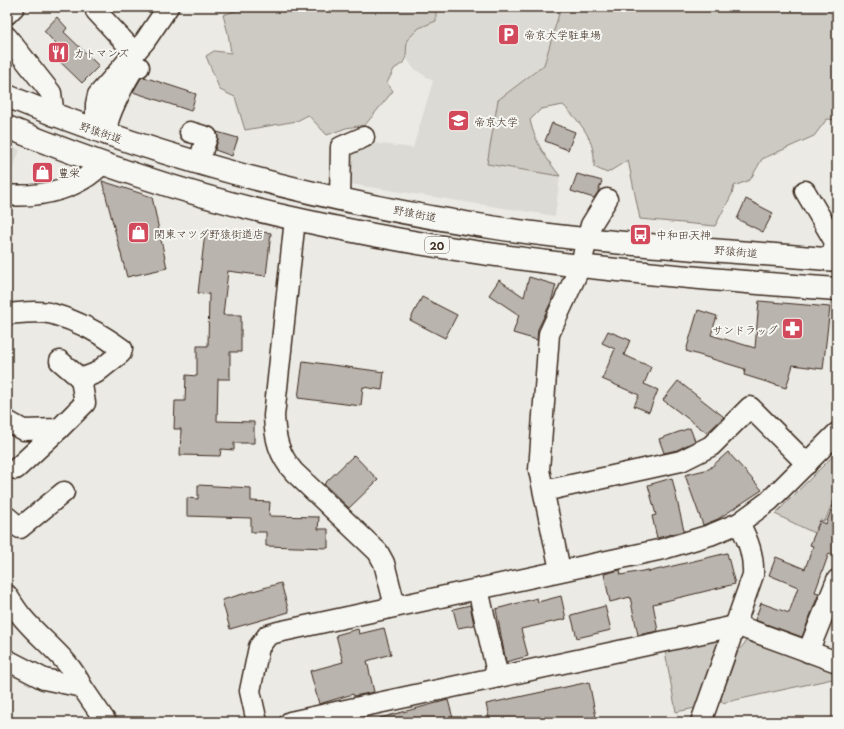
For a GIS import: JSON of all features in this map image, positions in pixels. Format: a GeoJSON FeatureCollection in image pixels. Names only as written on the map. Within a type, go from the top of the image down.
{"type":"FeatureCollection","features":[{"type":"Feature","properties":{"kind":"main road","name":"野猿街道"},"geometry":{"type":"LineString","coordinates":[[7,96],[54,116],[233,173],[340,199],[498,228],[586,239],[835,251]]}},
{"type":"Feature","properties":{"kind":"main road"},"geometry":{"type":"LineString","coordinates":[[49,144],[54,116]]}},
{"type":"Feature","properties":{"kind":"main road","name":"20"},"geometry":{"type":"LineString","coordinates":[[7,127],[103,163],[217,199],[295,219],[477,252],[580,267],[837,288]]}},
{"type":"Feature","properties":{"kind":"street"},"geometry":{"type":"LineString","coordinates":[[7,14],[14,7]]}},
{"type":"Feature","properties":{"kind":"street"},"geometry":{"type":"LineString","coordinates":[[102,132],[96,104],[98,95],[137,60],[168,7]]}},
{"type":"Feature","properties":{"kind":"street"},"geometry":{"type":"LineString","coordinates":[[96,11],[137,60]]}},
{"type":"Feature","properties":{"kind":"street"},"geometry":{"type":"LineString","coordinates":[[7,37],[50,92],[54,116]]}},
{"type":"Feature","properties":{"kind":"street"},"geometry":{"type":"LineString","coordinates":[[190,132],[207,137],[202,152]]}},
{"type":"Feature","properties":{"kind":"street"},"geometry":{"type":"LineString","coordinates":[[340,199],[341,147],[364,137]]}},
{"type":"Feature","properties":{"kind":"street"},"geometry":{"type":"LineString","coordinates":[[7,195],[25,197],[55,191],[78,183],[92,175],[103,163]]}},
{"type":"Feature","properties":{"kind":"street"},"geometry":{"type":"LineString","coordinates":[[805,191],[835,251]]}},
{"type":"Feature","properties":{"kind":"street"},"geometry":{"type":"LineString","coordinates":[[560,570],[539,470],[549,334],[580,267],[586,239],[592,225],[607,199]]}},
{"type":"Feature","properties":{"kind":"street"},"geometry":{"type":"LineString","coordinates":[[295,219],[274,416],[275,434],[278,447],[284,461],[294,472],[378,552],[384,563],[395,606]]}},
{"type":"Feature","properties":{"kind":"street"},"geometry":{"type":"LineString","coordinates":[[7,314],[25,312],[52,314],[110,340],[122,349],[121,353],[96,372],[81,379]]}},
{"type":"Feature","properties":{"kind":"street"},"geometry":{"type":"LineString","coordinates":[[16,469],[85,402],[81,379],[60,361]]}},
{"type":"Feature","properties":{"kind":"street"},"geometry":{"type":"LineString","coordinates":[[544,491],[681,461],[711,446],[750,407],[807,464]]}},
{"type":"Feature","properties":{"kind":"street"},"geometry":{"type":"LineString","coordinates":[[7,421],[23,430],[59,428]]}},
{"type":"Feature","properties":{"kind":"street"},"geometry":{"type":"LineString","coordinates":[[257,722],[250,691],[259,647],[268,636],[278,632],[395,606],[683,544],[710,535],[738,523],[769,501],[837,433]]}},
{"type":"Feature","properties":{"kind":"street"},"geometry":{"type":"LineString","coordinates":[[7,517],[20,528],[64,492]]}},
{"type":"Feature","properties":{"kind":"street"},"geometry":{"type":"LineString","coordinates":[[702,719],[750,584],[753,566],[748,541],[738,523]]}},
{"type":"Feature","properties":{"kind":"street"},"geometry":{"type":"LineString","coordinates":[[808,652],[836,584]]}},
{"type":"Feature","properties":{"kind":"street"},"geometry":{"type":"LineString","coordinates":[[478,589],[498,677]]}},
{"type":"Feature","properties":{"kind":"street"},"geometry":{"type":"LineString","coordinates":[[7,595],[23,618],[63,658],[76,675],[82,687],[106,722]]}},
{"type":"Feature","properties":{"kind":"street"},"geometry":{"type":"LineString","coordinates":[[290,722],[735,626],[837,662]]}},
{"type":"Feature","properties":{"kind":"street"},"geometry":{"type":"LineString","coordinates":[[7,660],[44,679],[82,687]]}},
{"type":"Feature","properties":{"kind":"shaded area"},"geometry":{"type":"Polygon","coordinates":[[[246,7],[436,7],[436,21],[419,28],[407,40],[406,57],[403,63],[394,69],[387,83],[393,91],[365,125],[346,128],[327,135],[308,115],[297,121],[245,130],[235,97],[220,90],[206,56],[214,51],[231,53],[223,15],[246,7]]]}},
{"type":"Feature","properties":{"kind":"shaded area","name":"帝京大学"},"geometry":{"type":"Polygon","coordinates":[[[436,7],[561,7],[544,65],[498,100],[487,164],[560,176],[555,216],[344,183],[347,150],[364,142],[413,148],[433,81],[413,68],[406,57],[407,40],[419,28],[436,21],[436,7]]]}},
{"type":"Feature","properties":{"kind":"shaded area"},"geometry":{"type":"Polygon","coordinates":[[[561,7],[837,7],[837,120],[827,119],[814,136],[762,159],[750,180],[734,186],[732,194],[715,226],[640,219],[628,160],[607,173],[594,167],[593,148],[590,140],[576,118],[563,105],[541,109],[530,120],[535,136],[542,150],[560,176],[487,164],[498,100],[544,65],[561,7]]]}},
{"type":"Feature","properties":{"kind":"shaded area"},"geometry":{"type":"Polygon","coordinates":[[[7,145],[20,150],[7,184],[7,145]]]}},
{"type":"Feature","properties":{"kind":"shaded area"},"geometry":{"type":"Polygon","coordinates":[[[837,452],[837,500],[834,499],[825,521],[820,520],[814,533],[775,514],[837,452]]]}},
{"type":"Feature","properties":{"kind":"shaded area"},"geometry":{"type":"Polygon","coordinates":[[[747,636],[837,670],[837,678],[722,703],[721,698],[738,651],[745,643],[747,636]]]}},
{"type":"Feature","properties":{"kind":"shaded area"},"geometry":{"type":"Polygon","coordinates":[[[718,640],[722,643],[700,707],[676,712],[665,651],[718,640]]]}},
{"type":"Feature","properties":{"kind":"building"},"geometry":{"type":"Polygon","coordinates":[[[57,17],[67,28],[64,32],[99,66],[82,83],[49,51],[56,44],[44,31],[57,17]]]}},
{"type":"Feature","properties":{"kind":"building"},"geometry":{"type":"Polygon","coordinates":[[[144,77],[196,94],[191,111],[133,92],[141,78],[144,77]]]}},
{"type":"Feature","properties":{"kind":"building"},"geometry":{"type":"Polygon","coordinates":[[[552,123],[575,132],[568,150],[545,141],[552,123]]]}},
{"type":"Feature","properties":{"kind":"building"},"geometry":{"type":"Polygon","coordinates":[[[217,132],[238,138],[232,156],[215,150],[218,140],[217,132]]]}},
{"type":"Feature","properties":{"kind":"building"},"geometry":{"type":"Polygon","coordinates":[[[577,174],[602,181],[594,198],[571,191],[577,174]]]}},
{"type":"Feature","properties":{"kind":"building","name":"関東マツダ野猿街道店"},"geometry":{"type":"Polygon","coordinates":[[[102,181],[152,197],[167,268],[127,277],[102,181]]]}},
{"type":"Feature","properties":{"kind":"building"},"geometry":{"type":"Polygon","coordinates":[[[746,199],[773,213],[763,232],[737,219],[746,199]]]}},
{"type":"Feature","properties":{"kind":"building"},"geometry":{"type":"Polygon","coordinates":[[[245,230],[271,233],[266,276],[228,271],[223,315],[241,315],[241,352],[230,352],[230,379],[218,379],[217,421],[254,422],[254,443],[234,443],[234,450],[221,449],[220,456],[180,455],[181,429],[174,429],[175,401],[185,401],[186,375],[197,376],[197,346],[208,346],[209,294],[198,293],[205,233],[244,238],[245,230]]]}},
{"type":"Feature","properties":{"kind":"building"},"geometry":{"type":"Polygon","coordinates":[[[529,277],[556,285],[551,302],[538,329],[537,340],[513,333],[519,315],[489,295],[499,280],[524,297],[529,277]]]}},
{"type":"Feature","properties":{"kind":"building"},"geometry":{"type":"Polygon","coordinates":[[[422,297],[457,315],[445,338],[410,320],[422,297]]]}},
{"type":"Feature","properties":{"kind":"building"},"geometry":{"type":"Polygon","coordinates":[[[759,301],[830,307],[823,369],[793,365],[786,388],[744,375],[745,369],[686,351],[698,310],[717,316],[711,335],[755,348],[759,301]]]}},
{"type":"Feature","properties":{"kind":"building"},"geometry":{"type":"Polygon","coordinates":[[[608,331],[630,340],[624,355],[651,367],[644,384],[658,390],[649,412],[634,406],[639,395],[602,379],[615,349],[602,343],[608,331]]]}},
{"type":"Feature","properties":{"kind":"building"},"geometry":{"type":"Polygon","coordinates":[[[303,361],[384,372],[382,390],[363,387],[361,406],[298,398],[303,361]]]}},
{"type":"Feature","properties":{"kind":"building"},"geometry":{"type":"Polygon","coordinates":[[[678,381],[724,417],[707,433],[663,400],[678,381]]]}},
{"type":"Feature","properties":{"kind":"building"},"geometry":{"type":"Polygon","coordinates":[[[690,428],[695,441],[677,450],[664,453],[659,439],[690,428]]]}},
{"type":"Feature","properties":{"kind":"building"},"geometry":{"type":"Polygon","coordinates":[[[728,452],[762,490],[718,519],[703,525],[685,475],[709,469],[728,452]]]}},
{"type":"Feature","properties":{"kind":"building"},"geometry":{"type":"Polygon","coordinates":[[[354,455],[378,480],[349,508],[324,484],[354,455]]]}},
{"type":"Feature","properties":{"kind":"building"},"geometry":{"type":"Polygon","coordinates":[[[672,478],[684,531],[657,538],[652,516],[656,515],[648,485],[672,478]]]}},
{"type":"Feature","properties":{"kind":"building"},"geometry":{"type":"Polygon","coordinates":[[[198,485],[251,488],[251,501],[270,502],[269,516],[319,517],[318,529],[328,529],[328,548],[266,546],[266,532],[251,532],[251,518],[187,516],[187,498],[198,499],[198,485]]]}},
{"type":"Feature","properties":{"kind":"building"},"geometry":{"type":"Polygon","coordinates":[[[836,497],[837,545],[833,555],[829,553],[815,592],[819,593],[802,637],[755,620],[761,603],[789,613],[798,587],[769,575],[776,557],[805,569],[813,546],[810,545],[820,521],[826,524],[836,497]]]}},
{"type":"Feature","properties":{"kind":"building"},"geometry":{"type":"Polygon","coordinates":[[[727,553],[735,584],[653,604],[658,631],[638,635],[630,597],[610,602],[604,574],[620,570],[621,575],[648,570],[648,572],[727,553]]]}},
{"type":"Feature","properties":{"kind":"building"},"geometry":{"type":"Polygon","coordinates":[[[281,583],[289,612],[230,629],[222,600],[281,583]]]}},
{"type":"Feature","properties":{"kind":"building"},"geometry":{"type":"Polygon","coordinates":[[[561,596],[566,619],[521,629],[528,656],[506,662],[496,609],[537,598],[538,602],[561,596]]]}},
{"type":"Feature","properties":{"kind":"building"},"geometry":{"type":"Polygon","coordinates":[[[470,605],[474,625],[458,628],[453,609],[470,605]]]}},
{"type":"Feature","properties":{"kind":"building"},"geometry":{"type":"Polygon","coordinates":[[[605,606],[611,630],[577,638],[571,615],[605,606]]]}},
{"type":"Feature","properties":{"kind":"building"},"geometry":{"type":"Polygon","coordinates":[[[384,628],[391,654],[367,661],[374,692],[354,696],[353,694],[319,704],[310,671],[343,662],[336,635],[358,629],[359,634],[384,628]]]}},
{"type":"Feature","properties":{"kind":"building"},"geometry":{"type":"Polygon","coordinates":[[[589,682],[596,717],[571,722],[490,722],[486,704],[589,682]]]}},
{"type":"Feature","properties":{"kind":"building"},"geometry":{"type":"Polygon","coordinates":[[[448,700],[454,722],[381,722],[380,718],[448,700]]]}},
{"type":"Feature","properties":{"kind":"place","name":"帝京大学駐車場"},"geometry":{"type":"Point","coordinates":[509,34]}},
{"type":"Feature","properties":{"kind":"place","name":"カトマンズ"},"geometry":{"type":"Point","coordinates":[58,52]}},
{"type":"Feature","properties":{"kind":"place","name":"帝京大学"},"geometry":{"type":"Point","coordinates":[458,121]}},
{"type":"Feature","properties":{"kind":"place","name":"豊栄"},"geometry":{"type":"Point","coordinates":[42,172]}},
{"type":"Feature","properties":{"kind":"place","name":"関東マツダ野猿街道店"},"geometry":{"type":"Point","coordinates":[138,233]}},
{"type":"Feature","properties":{"kind":"place","name":"中和田天神"},"geometry":{"type":"Point","coordinates":[640,234]}},
{"type":"Feature","properties":{"kind":"place","name":"サンドラッグ"},"geometry":{"type":"Point","coordinates":[793,329]}}]}
